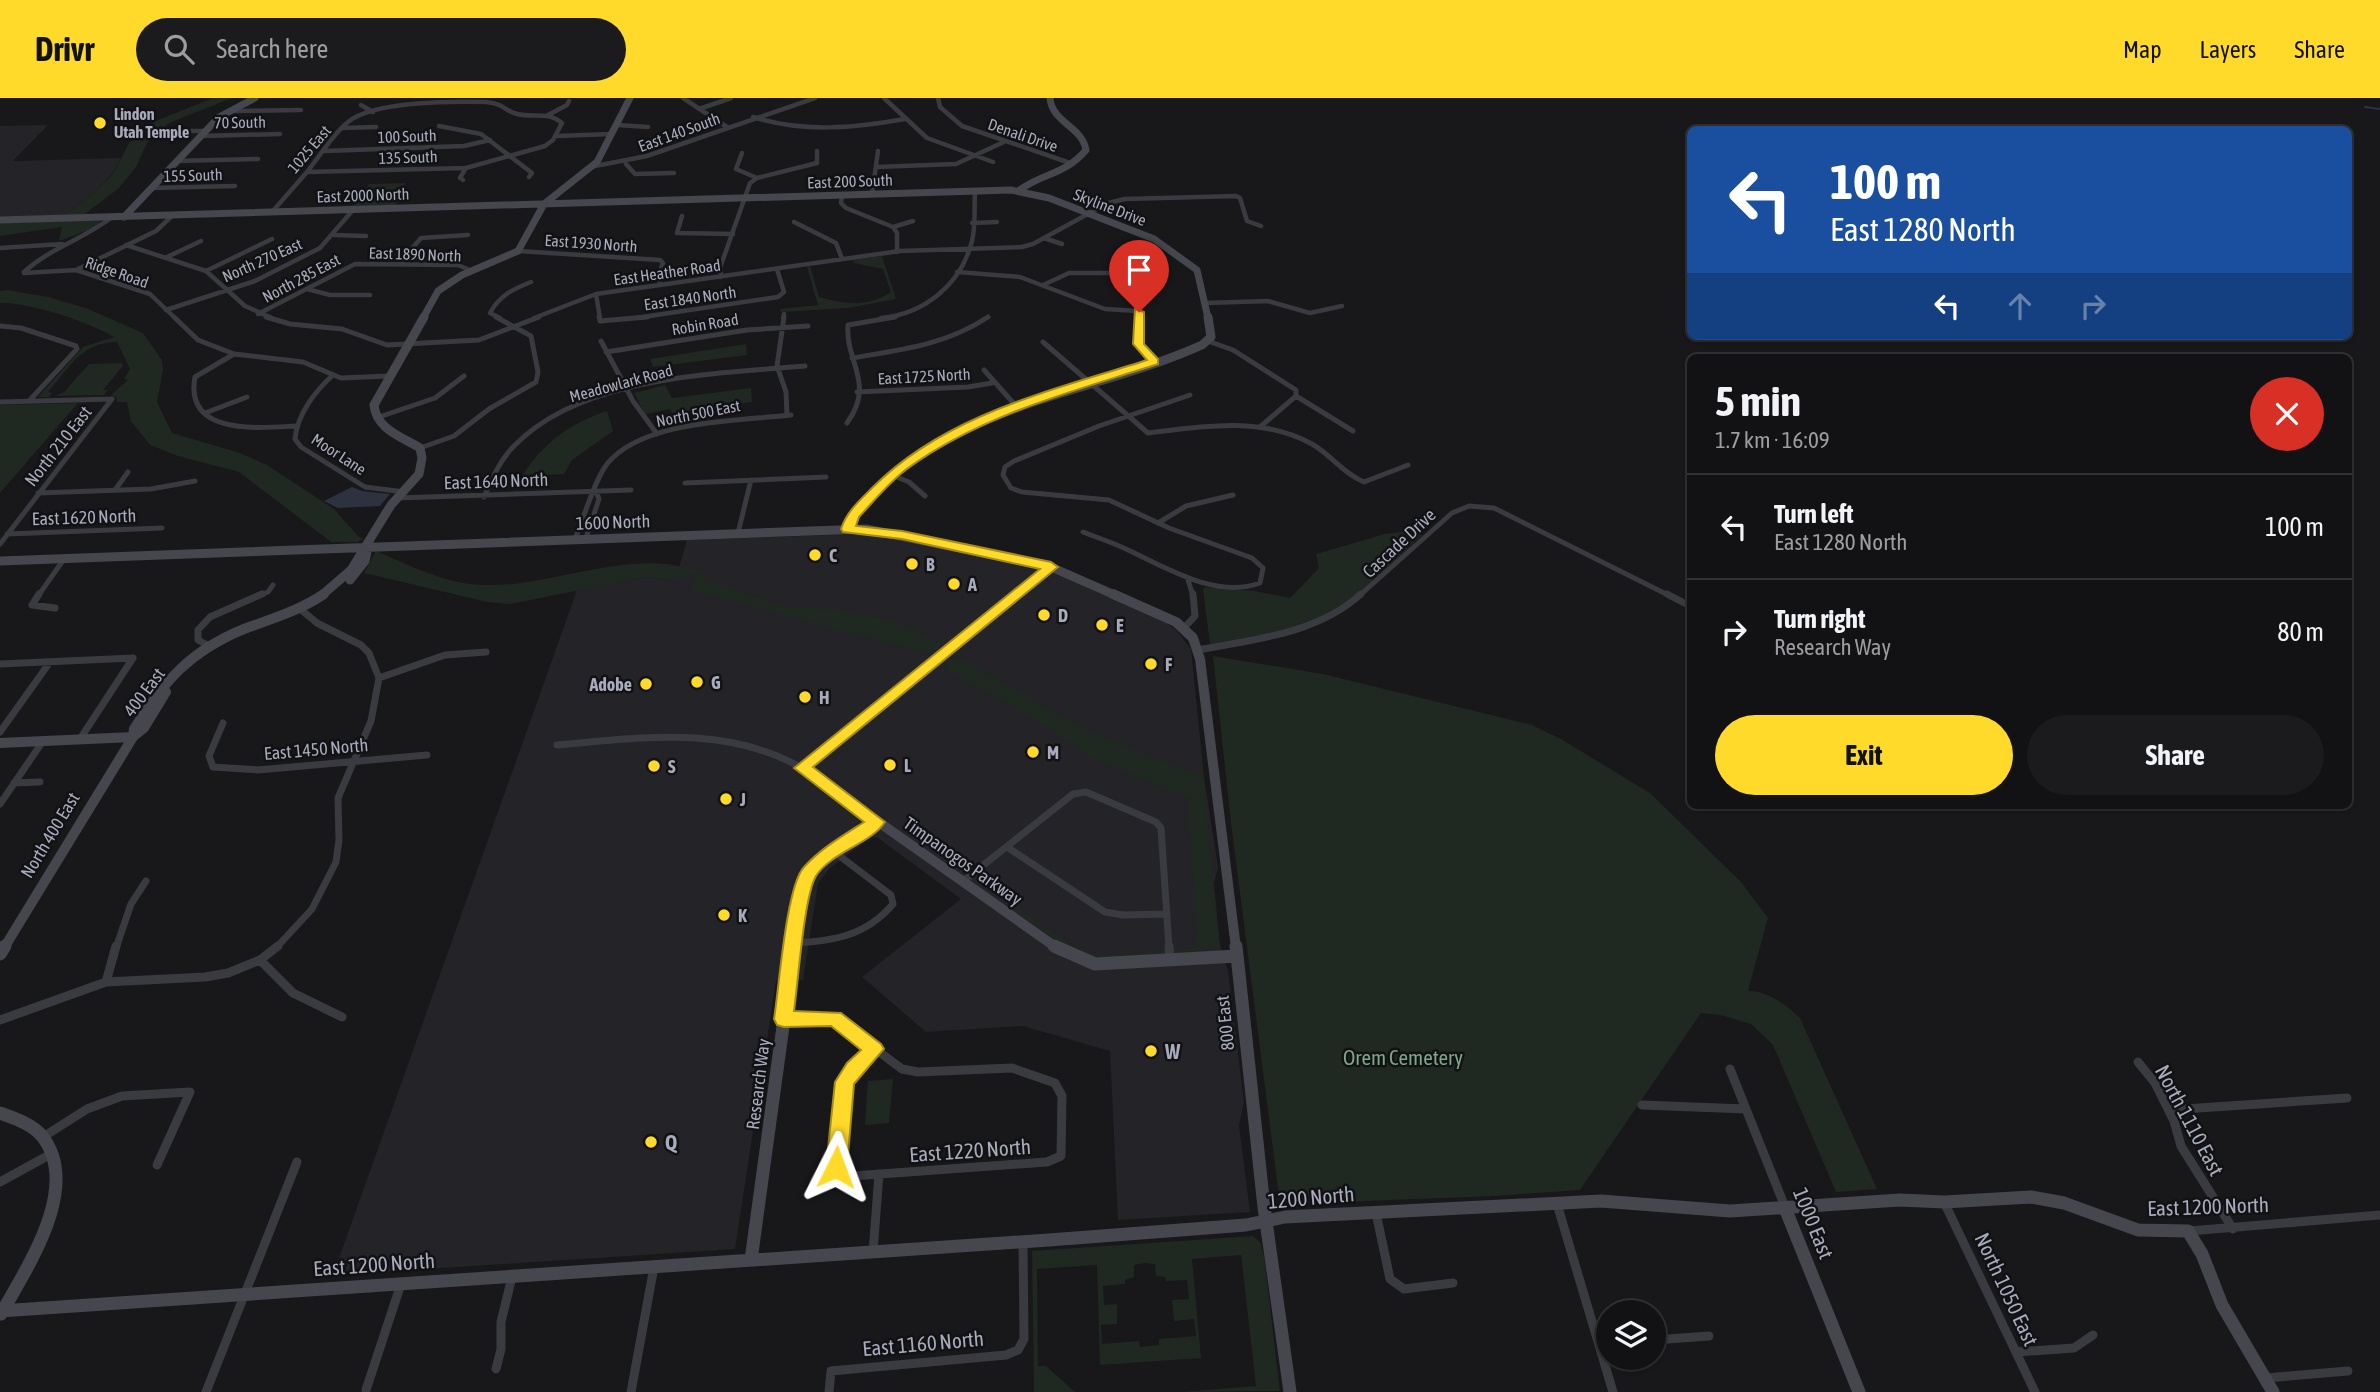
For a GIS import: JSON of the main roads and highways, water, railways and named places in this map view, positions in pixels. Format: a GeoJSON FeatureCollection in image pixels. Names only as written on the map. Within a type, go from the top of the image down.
{"type":"FeatureCollection","features":[{"type":"Feature","properties":{"kind":"water"},"geometry":{"type":"Polygon","coordinates":[[[352,487],[362,491],[390,494],[380,506],[338,508],[324,501],[352,487]]]}},
{"type":"Feature","properties":{"kind":"waterway"},"geometry":{"type":"LineString","coordinates":[[2365,107],[2380,109]]}},
{"type":"Feature","properties":{"kind":"place","name":"Lindon Utah Temple"},"geometry":{"type":"Point","coordinates":[100,123]}},
{"type":"Feature","properties":{"kind":"place","name":"C"},"geometry":{"type":"Point","coordinates":[815,555]}},
{"type":"Feature","properties":{"kind":"place","name":"B"},"geometry":{"type":"Point","coordinates":[912,564]}},
{"type":"Feature","properties":{"kind":"place","name":"A"},"geometry":{"type":"Point","coordinates":[954,584]}},
{"type":"Feature","properties":{"kind":"place","name":"D"},"geometry":{"type":"Point","coordinates":[1044,615]}},
{"type":"Feature","properties":{"kind":"place","name":"E"},"geometry":{"type":"Point","coordinates":[1102,625]}},
{"type":"Feature","properties":{"kind":"place","name":"F"},"geometry":{"type":"Point","coordinates":[1151,664]}},
{"type":"Feature","properties":{"kind":"place","name":"G"},"geometry":{"type":"Point","coordinates":[697,682]}},
{"type":"Feature","properties":{"kind":"place","name":"Adobe"},"geometry":{"type":"Point","coordinates":[646,684]}},
{"type":"Feature","properties":{"kind":"place","name":"H"},"geometry":{"type":"Point","coordinates":[805,697]}},
{"type":"Feature","properties":{"kind":"place","name":"M"},"geometry":{"type":"Point","coordinates":[1033,752]}},
{"type":"Feature","properties":{"kind":"place","name":"L"},"geometry":{"type":"Point","coordinates":[890,765]}},
{"type":"Feature","properties":{"kind":"place","name":"S"},"geometry":{"type":"Point","coordinates":[654,766]}},
{"type":"Feature","properties":{"kind":"place","name":"J"},"geometry":{"type":"Point","coordinates":[726,799]}},
{"type":"Feature","properties":{"kind":"place","name":"K"},"geometry":{"type":"Point","coordinates":[724,915]}},
{"type":"Feature","properties":{"kind":"place","name":"W"},"geometry":{"type":"Point","coordinates":[1151,1051]}},
{"type":"Feature","properties":{"kind":"place","name":"Q"},"geometry":{"type":"Point","coordinates":[651,1142]}},
{"type":"Feature","properties":{"kind":"park label","name":"Orem Cemetery"},"geometry":{"type":"Point","coordinates":[1403,1057]}}]}
